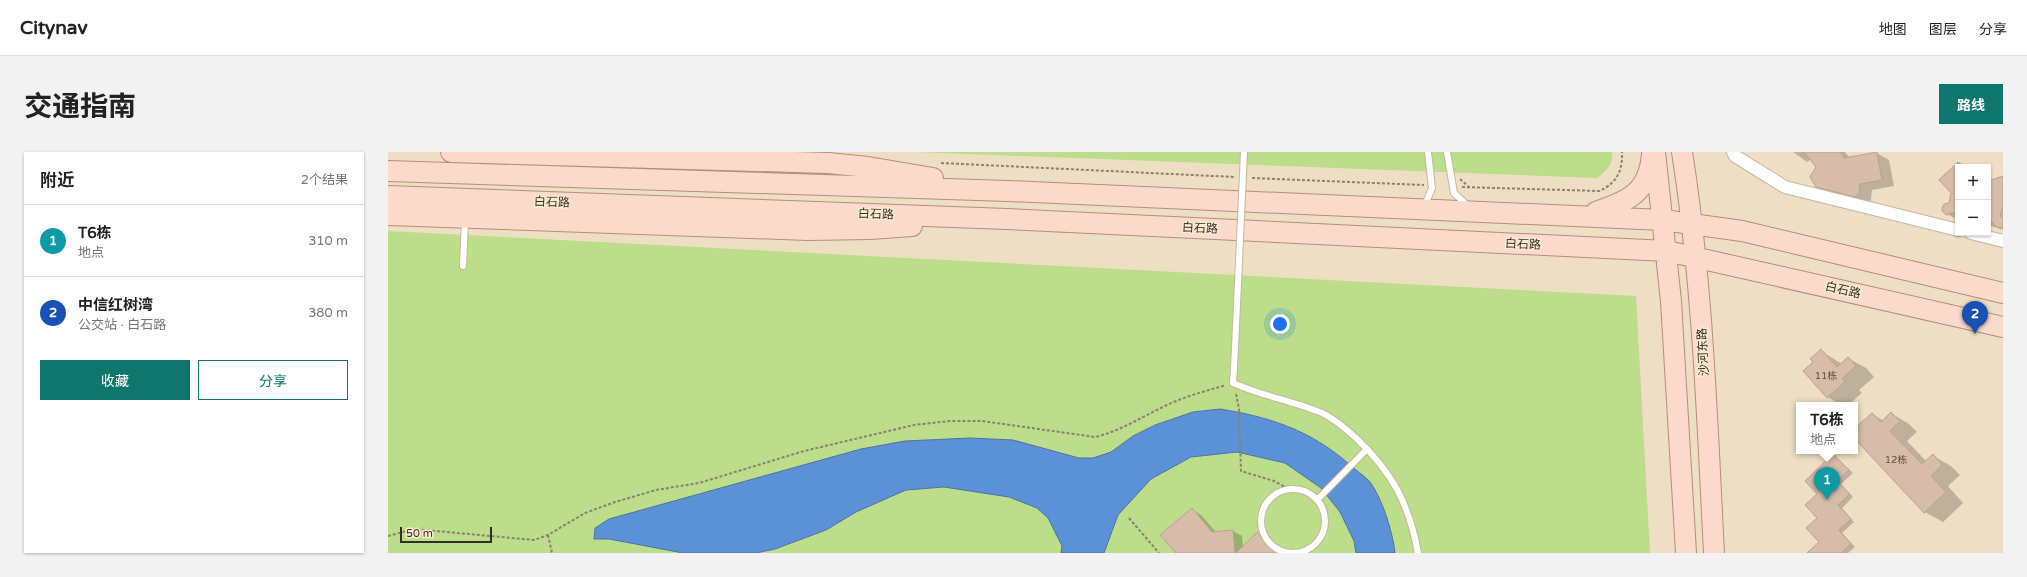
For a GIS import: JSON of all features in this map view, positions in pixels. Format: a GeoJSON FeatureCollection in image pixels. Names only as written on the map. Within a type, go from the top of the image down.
{"type":"FeatureCollection","features":[{"type":"Feature","properties":{"kind":"main road"},"geometry":{"type":"LineString","coordinates":[[451,152],[641,155],[828,164],[868,167],[1008,191]]}},
{"type":"Feature","properties":{"kind":"main road"},"geometry":{"type":"LineString","coordinates":[[1578,215],[1596,212],[1625,202],[1636,193],[1644,184],[1654,152]]}},
{"type":"Feature","properties":{"kind":"main road"},"geometry":{"type":"LineString","coordinates":[[1654,152],[1667,251],[1686,553]]}},
{"type":"Feature","properties":{"kind":"main road","name":"沙河东路"},"geometry":{"type":"LineString","coordinates":[[1682,152],[1693,224],[1696,257],[1714,553]]}},
{"type":"Feature","properties":{"kind":"main road"},"geometry":{"type":"LineString","coordinates":[[388,171],[1008,191],[1472,210],[1663,220],[1742,231],[2003,293]]}},
{"type":"Feature","properties":{"kind":"main road","name":"白石路"},"geometry":{"type":"LineString","coordinates":[[388,196],[1007,219],[1667,251],[2003,327]]}},
{"type":"Feature","properties":{"kind":"main road"},"geometry":{"type":"LineString","coordinates":[[388,215],[808,230],[870,229],[1007,219]]}},
{"type":"Feature","properties":{"kind":"street"},"geometry":{"type":"LineString","coordinates":[[1733,152],[1735,156],[1785,187],[1955,229]]}},
{"type":"Feature","properties":{"kind":"street"},"geometry":{"type":"LineString","coordinates":[[1983,236],[2003,241]]}},
{"type":"Feature","properties":{"kind":"lane"},"geometry":{"type":"LineString","coordinates":[[1244,152],[1233,383],[1258,394],[1299,404],[1324,414],[1342,426],[1382,464],[1395,483],[1408,512],[1418,553]]}},
{"type":"Feature","properties":{"kind":"lane"},"geometry":{"type":"LineString","coordinates":[[1424,209],[1431,194],[1432,186],[1428,152]]}},
{"type":"Feature","properties":{"kind":"lane"},"geometry":{"type":"LineString","coordinates":[[1447,152],[1454,193],[1472,210]]}},
{"type":"Feature","properties":{"kind":"lane"},"geometry":{"type":"LineString","coordinates":[[463,266],[465,218]]}},
{"type":"Feature","properties":{"kind":"lane"},"geometry":{"type":"LineString","coordinates":[[1317,500],[1367,449]]}},
{"type":"Feature","properties":{"kind":"lane"},"geometry":{"type":"LineString","coordinates":[[1289,489],[1299,489],[1308,493],[1317,500],[1322,508],[1325,519],[1323,530],[1318,540],[1310,548],[1300,552],[1289,553],[1278,550],[1268,542],[1260,525],[1264,505],[1271,497],[1279,492],[1289,489]]}},
{"type":"Feature","properties":{"kind":"path"},"geometry":{"type":"LineString","coordinates":[[1452,186],[1599,191],[1609,187],[1616,179],[1622,161],[1622,152]]}},
{"type":"Feature","properties":{"kind":"path"},"geometry":{"type":"LineString","coordinates":[[936,163],[981,167],[1234,177]]}},
{"type":"Feature","properties":{"kind":"path"},"geometry":{"type":"LineString","coordinates":[[1250,178],[1432,186]]}},
{"type":"Feature","properties":{"kind":"path"},"geometry":{"type":"LineString","coordinates":[[388,536],[414,529],[534,540],[548,535],[586,513],[615,502],[656,490],[699,483],[804,451],[878,433],[949,421],[982,421],[1095,437],[1112,433],[1167,405],[1194,394],[1233,383],[1239,409],[1241,471],[1274,481],[1289,489]]}},
{"type":"Feature","properties":{"kind":"path"},"geometry":{"type":"LineString","coordinates":[[1128,518],[1159,553]]}},
{"type":"Feature","properties":{"kind":"path"},"geometry":{"type":"LineString","coordinates":[[548,535],[552,553]]}},
{"type":"Feature","properties":{"kind":"green space"},"geometry":{"type":"Polygon","coordinates":[[[916,152],[1612,152],[1612,157],[1608,167],[1597,178],[916,152]]]}},
{"type":"Feature","properties":{"kind":"green space"},"geometry":{"type":"Polygon","coordinates":[[[388,231],[1636,296],[1650,553],[388,553],[388,231]]]}},
{"type":"Feature","properties":{"kind":"water"},"geometry":{"type":"Polygon","coordinates":[[[1220,409],[1256,416],[1289,427],[1319,442],[1362,475],[1370,482],[1383,506],[1395,553],[1356,553],[1354,541],[1340,512],[1321,488],[1285,463],[1237,452],[1191,457],[1151,479],[1118,515],[1104,553],[1061,553],[1062,546],[1048,518],[1037,508],[1009,497],[944,487],[906,490],[856,512],[826,530],[775,549],[756,553],[683,553],[609,539],[594,539],[595,528],[609,519],[861,449],[905,441],[970,438],[1013,440],[1079,458],[1093,458],[1111,452],[1133,436],[1155,425],[1193,412],[1220,409]]]}},
{"type":"Feature","properties":{"kind":"building"},"geometry":{"type":"Polygon","coordinates":[[[1804,152],[1840,152],[1844,158],[1877,152],[1882,180],[1860,184],[1859,193],[1855,197],[1816,187],[1810,177],[1816,167],[1804,152]]]}},
{"type":"Feature","properties":{"kind":"building"},"geometry":{"type":"Polygon","coordinates":[[[1955,165],[1955,214],[1952,213],[1946,215],[1942,211],[1944,204],[1949,203],[1951,193],[1939,180],[1955,165]]]}},
{"type":"Feature","properties":{"kind":"building"},"geometry":{"type":"Polygon","coordinates":[[[2003,176],[2003,205],[2000,216],[2003,219],[2003,228],[1997,227],[1991,223],[1991,180],[2003,176]]]}},
{"type":"Feature","properties":{"kind":"building"},"geometry":{"type":"Polygon","coordinates":[[[1821,349],[1837,367],[1848,357],[1856,366],[1842,379],[1845,382],[1827,398],[1803,371],[1813,362],[1810,359],[1821,349]]]}},
{"type":"Feature","properties":{"kind":"building"},"geometry":{"type":"Polygon","coordinates":[[[1891,412],[1900,421],[1890,431],[1922,464],[1933,454],[1942,465],[1931,476],[1946,492],[1924,513],[1858,442],[1858,425],[1872,413],[1881,422],[1891,412]]]}},
{"type":"Feature","properties":{"kind":"building"},"geometry":{"type":"Polygon","coordinates":[[[1833,454],[1849,470],[1837,481],[1850,494],[1838,505],[1851,519],[1839,530],[1851,544],[1841,553],[1807,553],[1819,542],[1806,528],[1817,518],[1805,505],[1817,494],[1805,481],[1833,454]]]}},
{"type":"Feature","properties":{"kind":"building"},"geometry":{"type":"Polygon","coordinates":[[[1192,508],[1212,532],[1233,530],[1235,553],[1176,553],[1160,535],[1192,508]]]}},
{"type":"Feature","properties":{"kind":"building"},"geometry":{"type":"Polygon","coordinates":[[[1257,532],[1278,553],[1236,553],[1257,532]]]}},
{"type":"Feature","properties":{"kind":"place","name":"中信红树湾"},"geometry":{"type":"Point","coordinates":[1975,334]}},
{"type":"Feature","properties":{"kind":"place","name":"T6栋"},"geometry":{"type":"Point","coordinates":[1827,500]}}]}
